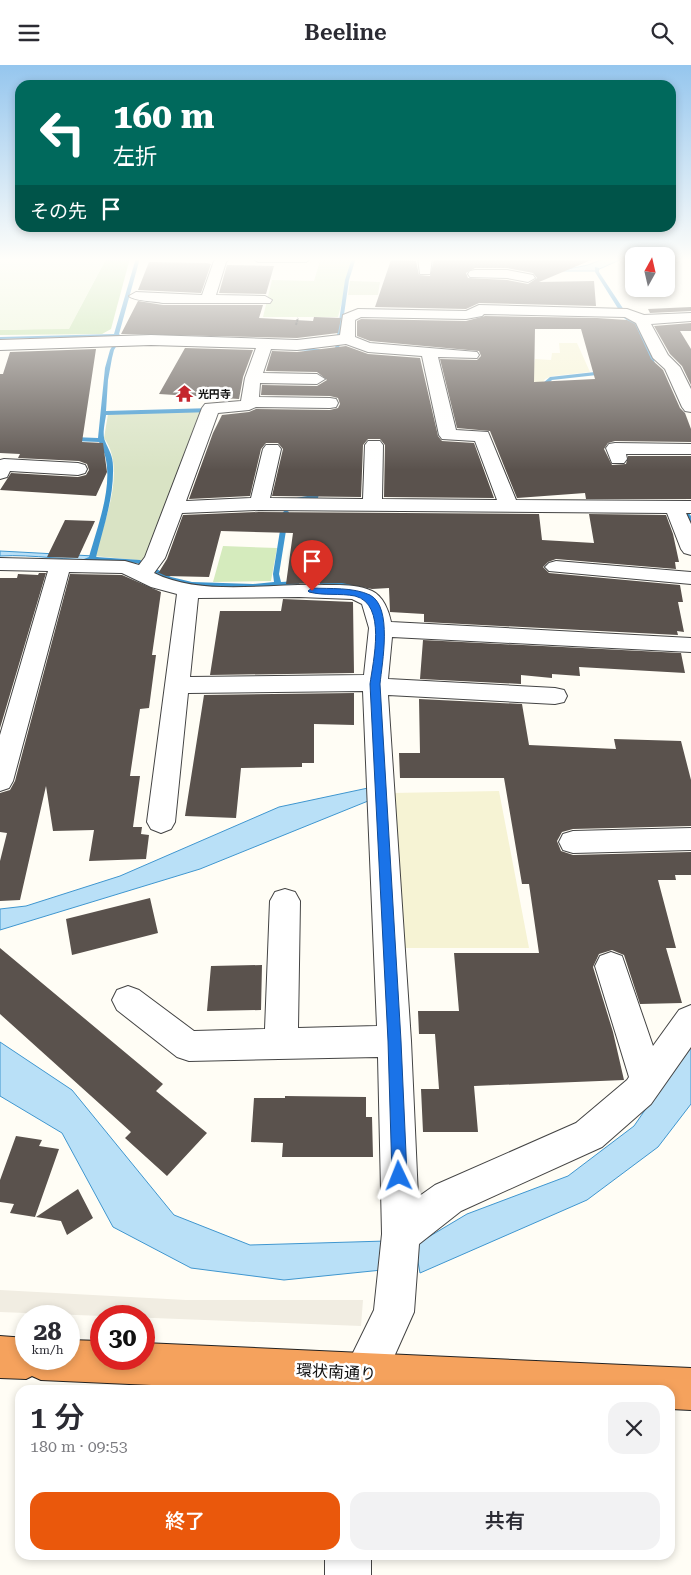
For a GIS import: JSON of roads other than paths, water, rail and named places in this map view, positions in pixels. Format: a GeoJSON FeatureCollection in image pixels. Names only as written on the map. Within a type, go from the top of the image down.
{"type":"FeatureCollection","features":[{"type":"Feature","properties":{"kind":"highway"},"geometry":{"type":"LineString","coordinates":[[0,1357],[15,1358]]}},
{"type":"Feature","properties":{"kind":"highway","name":"環状南通り"},"geometry":{"type":"LineString","coordinates":[[80,1362],[363,1382],[504,1385]]}},
{"type":"Feature","properties":{"kind":"highway","name":"環状南通り"},"geometry":{"type":"LineString","coordinates":[[675,1389],[691,1389]]}},
{"type":"Feature","properties":{"kind":"street"},"geometry":{"type":"LineString","coordinates":[[342,340],[345,328]]}},
{"type":"Feature","properties":{"kind":"street"},"geometry":{"type":"LineString","coordinates":[[646,328],[661,358],[672,367],[691,407]]}},
{"type":"Feature","properties":{"kind":"street"},"geometry":{"type":"LineString","coordinates":[[0,345],[119,341],[206,341],[264,348],[342,340],[368,347],[471,355]]}},
{"type":"Feature","properties":{"kind":"street"},"geometry":{"type":"LineString","coordinates":[[256,402],[257,378],[264,348]]}},
{"type":"Feature","properties":{"kind":"street"},"geometry":{"type":"LineString","coordinates":[[429,352],[448,435],[482,435],[508,507]]}},
{"type":"Feature","properties":{"kind":"street"},"geometry":{"type":"LineString","coordinates":[[672,367],[691,369]]}},
{"type":"Feature","properties":{"kind":"street"},"geometry":{"type":"LineString","coordinates":[[257,378],[317,379]]}},
{"type":"Feature","properties":{"kind":"street"},"geometry":{"type":"LineString","coordinates":[[147,568],[155,559],[172,507],[210,410],[242,407],[256,402],[330,403]]}},
{"type":"Feature","properties":{"kind":"street"},"geometry":{"type":"LineString","coordinates":[[372,506],[374,445]]}},
{"type":"Feature","properties":{"kind":"street"},"geometry":{"type":"LineString","coordinates":[[618,459],[616,448],[691,449]]}},
{"type":"Feature","properties":{"kind":"street"},"geometry":{"type":"LineString","coordinates":[[259,505],[272,449]]}},
{"type":"Feature","properties":{"kind":"street"},"geometry":{"type":"LineString","coordinates":[[0,473],[4,465],[78,469]]}},
{"type":"Feature","properties":{"kind":"street"},"geometry":{"type":"LineString","coordinates":[[172,507],[259,505],[682,508],[691,549]]}},
{"type":"Feature","properties":{"kind":"street"},"geometry":{"type":"LineString","coordinates":[[0,564],[147,568],[161,584],[188,590],[242,594],[312,591],[356,593],[369,598],[377,610],[380,629],[375,684],[394,1041],[400,1250],[394,1312],[363,1382]]}},
{"type":"Feature","properties":{"kind":"street"},"geometry":{"type":"LineString","coordinates":[[0,781],[60,565]]}},
{"type":"Feature","properties":{"kind":"street"},"geometry":{"type":"LineString","coordinates":[[556,567],[691,577]]}},
{"type":"Feature","properties":{"kind":"street"},"geometry":{"type":"LineString","coordinates":[[161,822],[188,590]]}},
{"type":"Feature","properties":{"kind":"street"},"geometry":{"type":"LineString","coordinates":[[380,629],[691,645]]}},
{"type":"Feature","properties":{"kind":"street"},"geometry":{"type":"LineString","coordinates":[[177,685],[353,682],[397,688],[555,696]]}},
{"type":"Feature","properties":{"kind":"street"},"geometry":{"type":"LineString","coordinates":[[573,842],[691,839]]}},
{"type":"Feature","properties":{"kind":"street"},"geometry":{"type":"LineString","coordinates":[[281,1044],[285,901]]}},
{"type":"Feature","properties":{"kind":"street"},"geometry":{"type":"LineString","coordinates":[[611,966],[647,1080]]}},
{"type":"Feature","properties":{"kind":"street"},"geometry":{"type":"LineString","coordinates":[[128,999],[189,1046],[394,1041]]}},
{"type":"Feature","properties":{"kind":"street"},"geometry":{"type":"LineString","coordinates":[[400,1250],[448,1198],[589,1135],[639,1092],[691,1020]]}},
{"type":"Feature","properties":{"kind":"street"},"geometry":{"type":"LineString","coordinates":[[348,1560],[348,1575]]}},
{"type":"Feature","properties":{"kind":"water"},"geometry":{"type":"Polygon","coordinates":[[[0,551],[94,556],[102,560],[0,556],[0,551]]]}},
{"type":"Feature","properties":{"kind":"water"},"geometry":{"type":"Polygon","coordinates":[[[368,788],[373,799],[200,869],[0,930],[0,909],[26,906],[120,876],[279,807],[368,788]]]}},
{"type":"Feature","properties":{"kind":"water"},"geometry":{"type":"Polygon","coordinates":[[[0,1042],[72,1090],[174,1215],[250,1245],[386,1241],[382,1270],[284,1280],[191,1268],[113,1227],[62,1133],[0,1096],[0,1042]]]}},
{"type":"Feature","properties":{"kind":"water"},"geometry":{"type":"Polygon","coordinates":[[[691,1043],[691,1104],[658,1147],[587,1200],[420,1273],[415,1245],[467,1214],[568,1176],[634,1126],[691,1043]]]}},
{"type":"Feature","properties":{"kind":"waterway"},"geometry":{"type":"LineString","coordinates":[[116,335],[118,328]]}},
{"type":"Feature","properties":{"kind":"waterway"},"geometry":{"type":"LineString","coordinates":[[337,349],[340,328]]}},
{"type":"Feature","properties":{"kind":"waterway"},"geometry":{"type":"LineString","coordinates":[[637,328],[648,348],[653,363],[654,369],[652,369]]}},
{"type":"Feature","properties":{"kind":"waterway"},"geometry":{"type":"LineString","coordinates":[[0,338],[116,335]]}},
{"type":"Feature","properties":{"kind":"waterway"},"geometry":{"type":"LineString","coordinates":[[101,440],[107,368],[112,350],[120,337],[116,335]]}},
{"type":"Feature","properties":{"kind":"waterway"},"geometry":{"type":"LineString","coordinates":[[259,348],[319,350]]}},
{"type":"Feature","properties":{"kind":"waterway"},"geometry":{"type":"LineString","coordinates":[[549,391],[545,384],[550,379],[604,373]]}},
{"type":"Feature","properties":{"kind":"waterway"},"geometry":{"type":"LineString","coordinates":[[104,413],[213,410]]}},
{"type":"Feature","properties":{"kind":"waterway"},"geometry":{"type":"LineString","coordinates":[[73,439],[101,440]]}},
{"type":"Feature","properties":{"kind":"waterway"},"geometry":{"type":"LineString","coordinates":[[92,558],[108,497],[110,480],[108,450],[101,440]]}},
{"type":"Feature","properties":{"kind":"waterway"},"geometry":{"type":"LineString","coordinates":[[298,499],[316,497],[318,485]]}},
{"type":"Feature","properties":{"kind":"waterway"},"geometry":{"type":"LineString","coordinates":[[679,504],[691,520]]}},
{"type":"Feature","properties":{"kind":"waterway"},"geometry":{"type":"LineString","coordinates":[[278,584],[276,574],[286,512]]}},
{"type":"Feature","properties":{"kind":"waterway"},"geometry":{"type":"LineString","coordinates":[[87,559],[138,561],[169,578],[192,584],[253,586],[297,583]]}},
{"type":"Feature","properties":{"kind":"waterway"},"geometry":{"type":"LineString","coordinates":[[322,583],[354,584]]}},
{"type":"Feature","properties":{"kind":"place","name":"光円寺"},"geometry":{"type":"Point","coordinates":[184,394]}}]}
